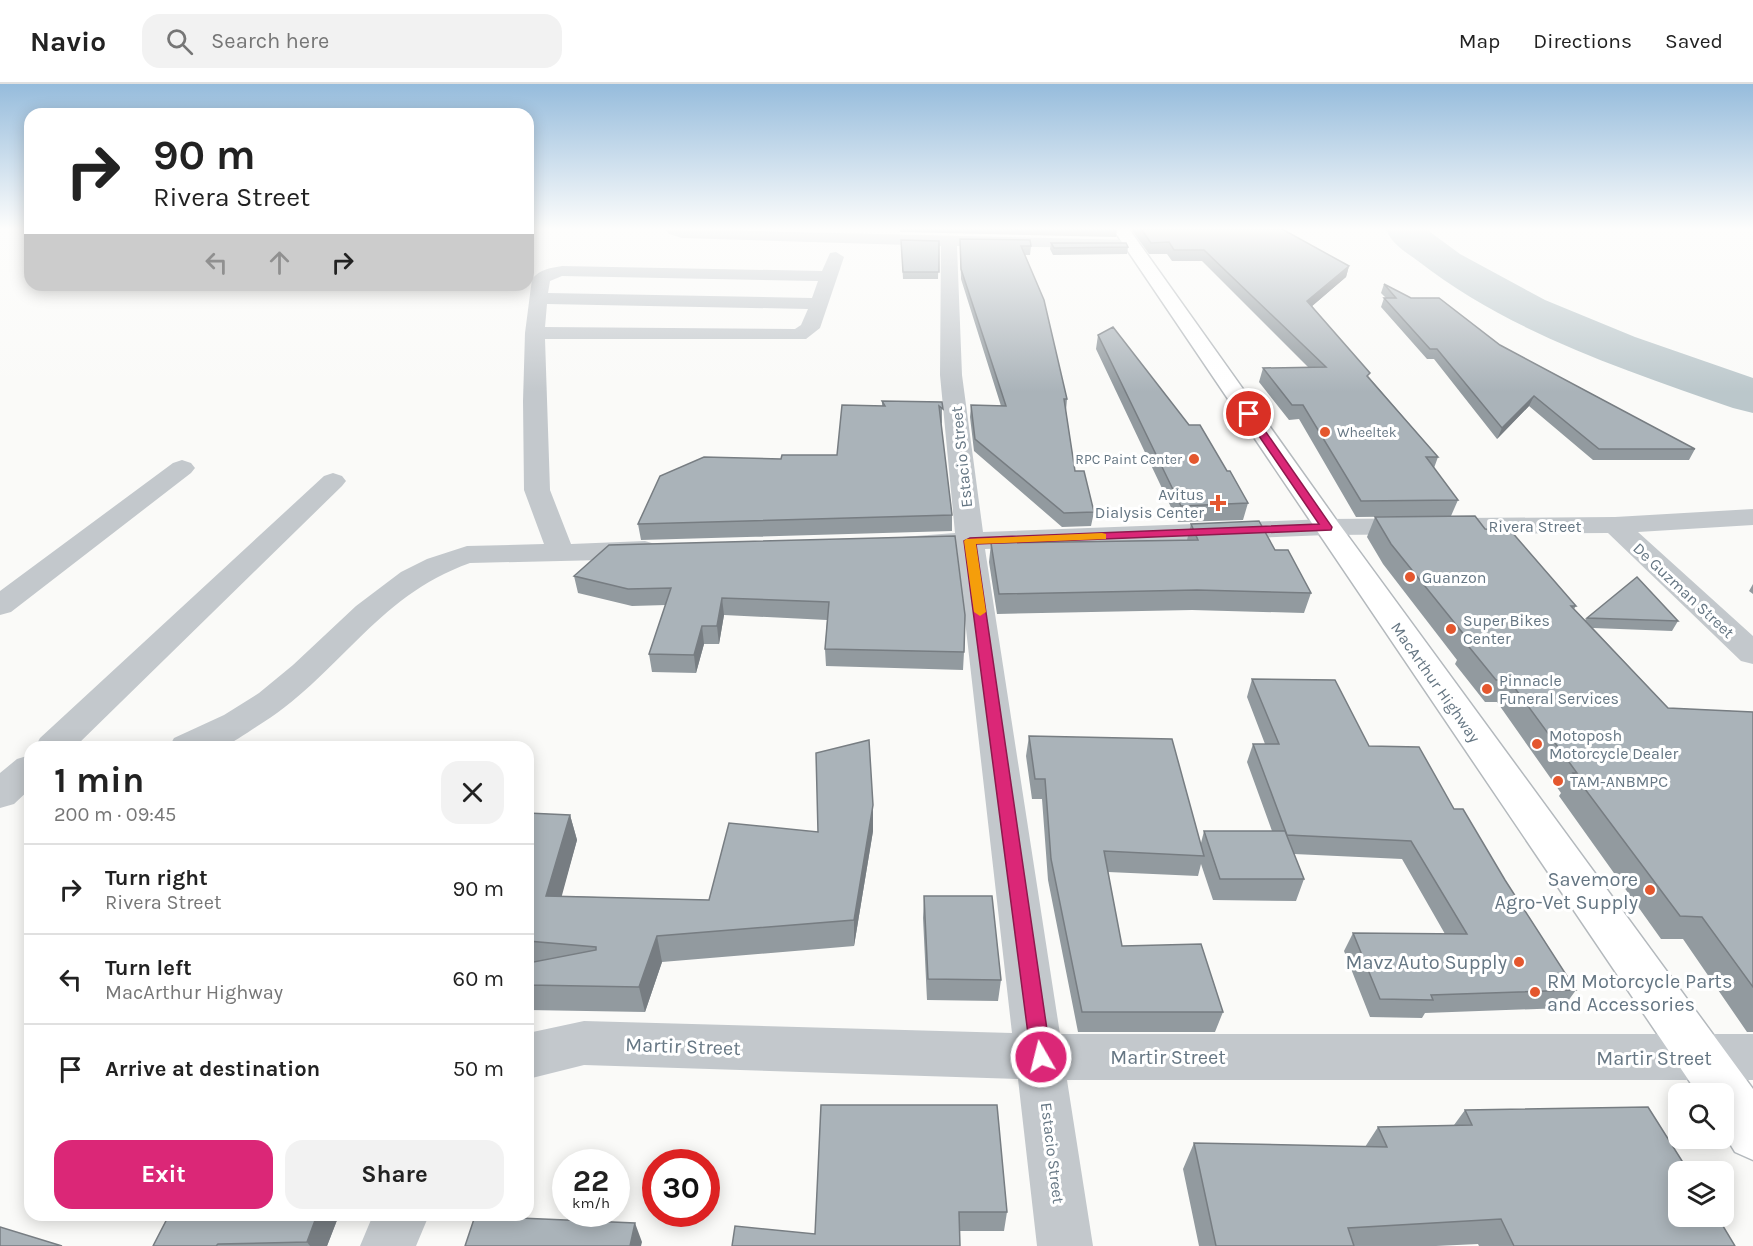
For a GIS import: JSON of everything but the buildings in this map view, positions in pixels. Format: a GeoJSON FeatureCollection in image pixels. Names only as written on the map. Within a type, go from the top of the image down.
{"type":"FeatureCollection","features":[{"type":"Feature","properties":{"kind":"highway","name":"MacArthur Highway"},"geometry":{"type":"LineString","coordinates":[[1159,283],[1327,527],[1703,1058],[1753,1134]]}},
{"type":"Feature","properties":{"kind":"street"},"geometry":{"type":"LineString","coordinates":[[541,283],[535,333],[534,401],[537,490],[561,553]]}},
{"type":"Feature","properties":{"kind":"street"},"geometry":{"type":"LineString","coordinates":[[535,333],[790,336],[810,328],[827,283]]}},
{"type":"Feature","properties":{"kind":"street","name":"Estacio Street"},"geometry":{"type":"LineString","coordinates":[[950,283],[951,375],[970,541],[1065,1246]]}},
{"type":"Feature","properties":{"kind":"street"},"geometry":{"type":"LineString","coordinates":[[540,298],[818,304]]}},
{"type":"Feature","properties":{"kind":"street"},"geometry":{"type":"LineString","coordinates":[[0,606],[182,468]]}},
{"type":"Feature","properties":{"kind":"street"},"geometry":{"type":"LineString","coordinates":[[59,741],[333,481]]}},
{"type":"Feature","properties":{"kind":"street","name":"Rivera Street"},"geometry":{"type":"LineString","coordinates":[[888,543],[1327,527],[1614,525],[1753,517]]}},
{"type":"Feature","properties":{"kind":"street","name":"De Guzman Street"},"geometry":{"type":"LineString","coordinates":[[1614,525],[1753,654]]}},
{"type":"Feature","properties":{"kind":"street"},"geometry":{"type":"LineString","coordinates":[[199,741],[243,720],[272,700],[381,599],[404,581],[439,562],[467,555],[666,550]]}},
{"type":"Feature","properties":{"kind":"street"},"geometry":{"type":"LineString","coordinates":[[0,795],[24,773]]}},
{"type":"Feature","properties":{"kind":"street"},"geometry":{"type":"LineString","coordinates":[[0,795],[24,790]]}},
{"type":"Feature","properties":{"kind":"street","name":"Martir Street"},"geometry":{"type":"LineString","coordinates":[[534,1054],[584,1042],[1041,1057],[1753,1058]]}},
{"type":"Feature","properties":{"kind":"street"},"geometry":{"type":"LineString","coordinates":[[388,1246],[398,1221]]}},
{"type":"Feature","properties":{"kind":"waterway"},"geometry":{"type":"LineString","coordinates":[[1478,283],[1572,330],[1662,365],[1753,396]]}},
{"type":"Feature","properties":{"kind":"slow traffic"},"geometry":{"type":"LineString","coordinates":[[980,612],[970,541],[1102,536]]}},
{"type":"Feature","properties":{"kind":"place","name":"Wheeltek"},"geometry":{"type":"Point","coordinates":[1325,432]}},
{"type":"Feature","properties":{"kind":"place","name":"RPC Paint Center"},"geometry":{"type":"Point","coordinates":[1194,459]}},
{"type":"Feature","properties":{"kind":"place","name":"Avitus Dialysis Center"},"geometry":{"type":"Point","coordinates":[1218,503]}},
{"type":"Feature","properties":{"kind":"place","name":"Guanzon"},"geometry":{"type":"Point","coordinates":[1410,577]}},
{"type":"Feature","properties":{"kind":"place","name":"Super Bikes Center"},"geometry":{"type":"Point","coordinates":[1451,629]}},
{"type":"Feature","properties":{"kind":"place","name":"Pinnacle Funeral Services"},"geometry":{"type":"Point","coordinates":[1487,689]}},
{"type":"Feature","properties":{"kind":"place","name":"Motoposh Motorcycle Dealer"},"geometry":{"type":"Point","coordinates":[1537,744]}},
{"type":"Feature","properties":{"kind":"place","name":"TAM-ANBMPC"},"geometry":{"type":"Point","coordinates":[1558,781]}},
{"type":"Feature","properties":{"kind":"place","name":"Savemore Agro-Vet Supply"},"geometry":{"type":"Point","coordinates":[1650,890]}},
{"type":"Feature","properties":{"kind":"place","name":"Mavz Auto Supply"},"geometry":{"type":"Point","coordinates":[1519,962]}},
{"type":"Feature","properties":{"kind":"place","name":"RM Motorcycle Parts and Accessories"},"geometry":{"type":"Point","coordinates":[1535,992]}},
{"type":"Feature","properties":{"kind":"route"},"geometry":{"type":"LineString","coordinates":[[1041,1057],[970,541],[1327,527],[1249,414]]}}]}
